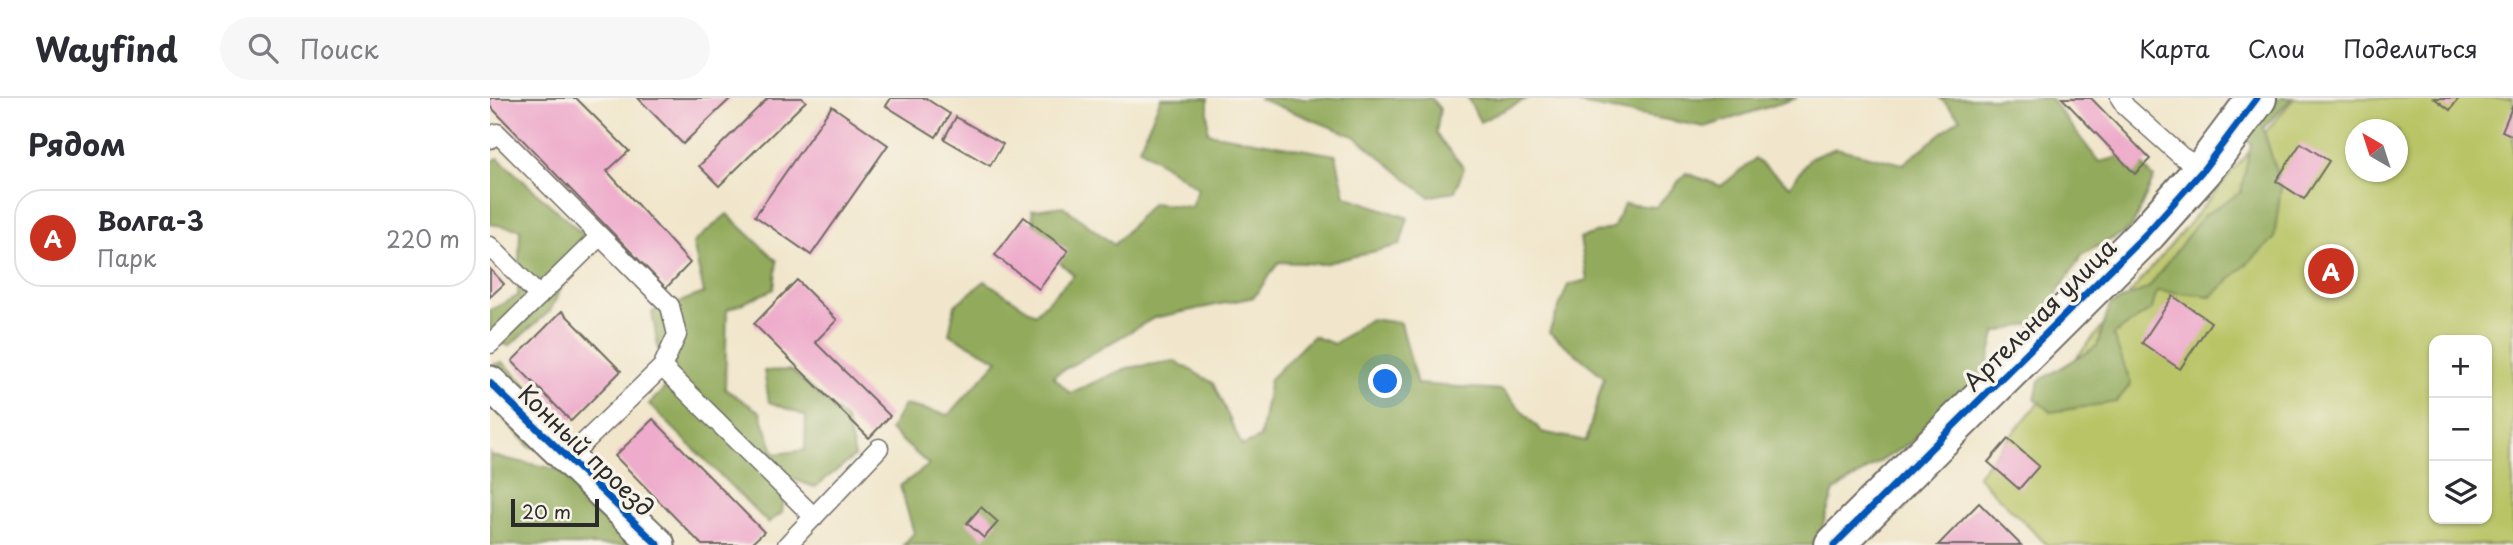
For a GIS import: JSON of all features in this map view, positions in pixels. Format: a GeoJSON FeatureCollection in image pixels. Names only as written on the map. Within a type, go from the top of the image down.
{"type":"FeatureCollection","features":[{"type":"Feature","properties":{"kind":"street","name":"Артельная улица"},"geometry":{"type":"LineString","coordinates":[[1834,545],[2147,233],[2203,170],[2257,98]]}},
{"type":"Feature","properties":{"kind":"street","name":"Конный проезд"},"geometry":{"type":"LineString","coordinates":[[490,383],[658,545]]}},
{"type":"Feature","properties":{"kind":"lane"},"geometry":{"type":"LineString","coordinates":[[2120,98],[2126,107],[2181,156],[2203,170]]}},
{"type":"Feature","properties":{"kind":"lane"},"geometry":{"type":"LineString","coordinates":[[490,139],[496,133],[670,306],[677,335],[662,367],[568,458]]}},
{"type":"Feature","properties":{"kind":"lane"},"geometry":{"type":"LineString","coordinates":[[490,344],[600,236]]}},
{"type":"Feature","properties":{"kind":"lane"},"geometry":{"type":"LineString","coordinates":[[490,246],[539,296]]}},
{"type":"Feature","properties":{"kind":"lane"},"geometry":{"type":"LineString","coordinates":[[662,367],[814,517]]}},
{"type":"Feature","properties":{"kind":"lane"},"geometry":{"type":"LineString","coordinates":[[794,542],[879,448]]}},
{"type":"Feature","properties":{"kind":"green space"},"geometry":{"type":"Polygon","coordinates":[[[1161,98],[1208,98],[1208,133],[1336,155],[1345,196],[1408,218],[1400,245],[1323,264],[1279,262],[1254,297],[1154,318],[1053,376],[1070,393],[1127,368],[1175,361],[1213,383],[1242,446],[1260,438],[1270,379],[1313,336],[1334,344],[1370,319],[1401,323],[1417,384],[1502,390],[1542,432],[1586,441],[1604,377],[1549,332],[1568,285],[1587,280],[1580,238],[1614,227],[1624,204],[1656,207],[1686,173],[1721,186],[1755,159],[1790,186],[1810,158],[1836,148],[1903,164],[1960,118],[1940,98],[2050,98],[2099,162],[2133,154],[2154,178],[2131,229],[2083,254],[2038,322],[1995,333],[1985,377],[1922,435],[1834,491],[1818,540],[1813,545],[903,545],[914,533],[900,486],[929,465],[890,430],[904,405],[949,415],[998,360],[949,334],[955,305],[985,281],[1035,314],[1074,275],[1037,243],[1032,210],[1063,206],[1114,245],[1152,203],[1191,207],[1198,188],[1139,148],[1161,98]]]}},
{"type":"Feature","properties":{"kind":"green space"},"geometry":{"type":"Polygon","coordinates":[[[1258,98],[1431,98],[1440,109],[1436,134],[1464,168],[1455,191],[1429,197],[1356,137],[1258,98]]]}},
{"type":"Feature","properties":{"kind":"green space"},"geometry":{"type":"Polygon","coordinates":[[[1468,98],[1528,98],[1480,122],[1468,98]]]}},
{"type":"Feature","properties":{"kind":"green space"},"geometry":{"type":"Polygon","coordinates":[[[1547,98],[1797,98],[1705,127],[1547,98]]]}},
{"type":"Feature","properties":{"kind":"green space"},"geometry":{"type":"Polygon","coordinates":[[[2248,98],[2292,98],[2263,128],[2281,187],[2274,239],[2212,296],[2157,291],[2152,309],[2113,335],[2131,384],[2116,402],[2051,412],[2035,399],[2039,381],[2097,346],[2110,305],[2148,288],[2203,216],[2241,192],[2251,143],[2224,131],[2248,98]]]}},
{"type":"Feature","properties":{"kind":"green space"},"geometry":{"type":"Polygon","coordinates":[[[2294,98],[2513,98],[2513,545],[2047,545],[1977,476],[2294,98]]]}},
{"type":"Feature","properties":{"kind":"green space"},"geometry":{"type":"Polygon","coordinates":[[[498,158],[586,237],[550,311],[509,346],[490,339],[490,310],[518,296],[520,229],[490,224],[490,163],[498,158]]]}},
{"type":"Feature","properties":{"kind":"green space"},"geometry":{"type":"Polygon","coordinates":[[[727,214],[777,261],[774,289],[727,310],[725,389],[760,412],[775,454],[805,450],[806,416],[769,402],[764,371],[791,370],[846,420],[855,456],[815,487],[787,477],[782,513],[768,523],[649,404],[665,388],[652,312],[704,293],[693,243],[727,214]]]}},
{"type":"Feature","properties":{"kind":"green space"},"geometry":{"type":"Polygon","coordinates":[[[502,362],[547,404],[557,443],[530,448],[490,403],[490,366],[502,362]]]}},
{"type":"Feature","properties":{"kind":"green space"},"geometry":{"type":"Polygon","coordinates":[[[490,453],[492,456],[576,473],[590,511],[627,523],[644,545],[490,545],[490,453]]]}},
{"type":"Feature","properties":{"kind":"building"},"geometry":{"type":"Polygon","coordinates":[[[490,98],[576,98],[629,151],[607,171],[690,263],[666,288],[490,106],[490,98]]]}},
{"type":"Feature","properties":{"kind":"building"},"geometry":{"type":"Polygon","coordinates":[[[638,98],[731,98],[683,144],[638,98]]]}},
{"type":"Feature","properties":{"kind":"building"},"geometry":{"type":"Polygon","coordinates":[[[768,98],[802,98],[806,101],[719,186],[699,166],[768,98]]]}},
{"type":"Feature","properties":{"kind":"building"},"geometry":{"type":"Polygon","coordinates":[[[891,98],[925,98],[950,114],[936,137],[886,106],[891,98]]]}},
{"type":"Feature","properties":{"kind":"building"},"geometry":{"type":"Polygon","coordinates":[[[2062,98],[2091,98],[2150,159],[2135,174],[2062,98]]]}},
{"type":"Feature","properties":{"kind":"building"},"geometry":{"type":"Polygon","coordinates":[[[2434,98],[2459,98],[2450,110],[2434,98]]]}},
{"type":"Feature","properties":{"kind":"building"},"geometry":{"type":"Polygon","coordinates":[[[2513,105],[2513,136],[2502,131],[2513,105]]]}},
{"type":"Feature","properties":{"kind":"building"},"geometry":{"type":"Polygon","coordinates":[[[832,106],[888,145],[811,255],[755,216],[832,106]]]}},
{"type":"Feature","properties":{"kind":"building"},"geometry":{"type":"Polygon","coordinates":[[[956,117],[1003,144],[990,166],[944,139],[956,117]]]}},
{"type":"Feature","properties":{"kind":"building"},"geometry":{"type":"Polygon","coordinates":[[[2301,143],[2329,161],[2304,199],[2276,181],[2301,143]]]}},
{"type":"Feature","properties":{"kind":"building"},"geometry":{"type":"Polygon","coordinates":[[[1024,217],[1068,251],[1039,289],[995,255],[1024,217]]]}},
{"type":"Feature","properties":{"kind":"building"},"geometry":{"type":"Polygon","coordinates":[[[490,269],[504,284],[490,297],[490,269]]]}},
{"type":"Feature","properties":{"kind":"building"},"geometry":{"type":"Polygon","coordinates":[[[797,280],[837,320],[815,342],[890,416],[869,438],[754,324],[797,280]]]}},
{"type":"Feature","properties":{"kind":"building"},"geometry":{"type":"Polygon","coordinates":[[[2173,296],[2211,322],[2180,369],[2142,343],[2173,296]]]}},
{"type":"Feature","properties":{"kind":"building"},"geometry":{"type":"Polygon","coordinates":[[[562,311],[621,371],[571,421],[512,361],[562,311]]]}},
{"type":"Feature","properties":{"kind":"building"},"geometry":{"type":"Polygon","coordinates":[[[653,419],[764,532],[750,545],[702,545],[615,456],[653,419]]]}},
{"type":"Feature","properties":{"kind":"building"},"geometry":{"type":"Polygon","coordinates":[[[2008,439],[2039,466],[2019,489],[1988,462],[2008,439]]]}},
{"type":"Feature","properties":{"kind":"building"},"geometry":{"type":"Polygon","coordinates":[[[1979,503],[2021,545],[1938,545],[1979,503]]]}},
{"type":"Feature","properties":{"kind":"building"},"geometry":{"type":"Polygon","coordinates":[[[981,507],[998,522],[984,538],[967,523],[981,507]]]}},
{"type":"Feature","properties":{"kind":"cycle path"},"geometry":{"type":"LineString","coordinates":[[1834,545],[2147,233],[2203,170],[2257,98]]}},
{"type":"Feature","properties":{"kind":"cycle path"},"geometry":{"type":"LineString","coordinates":[[490,383],[658,545]]}},
{"type":"Feature","properties":{"kind":"place","name":"Волга-3"},"geometry":{"type":"Point","coordinates":[2331,271]}}]}
